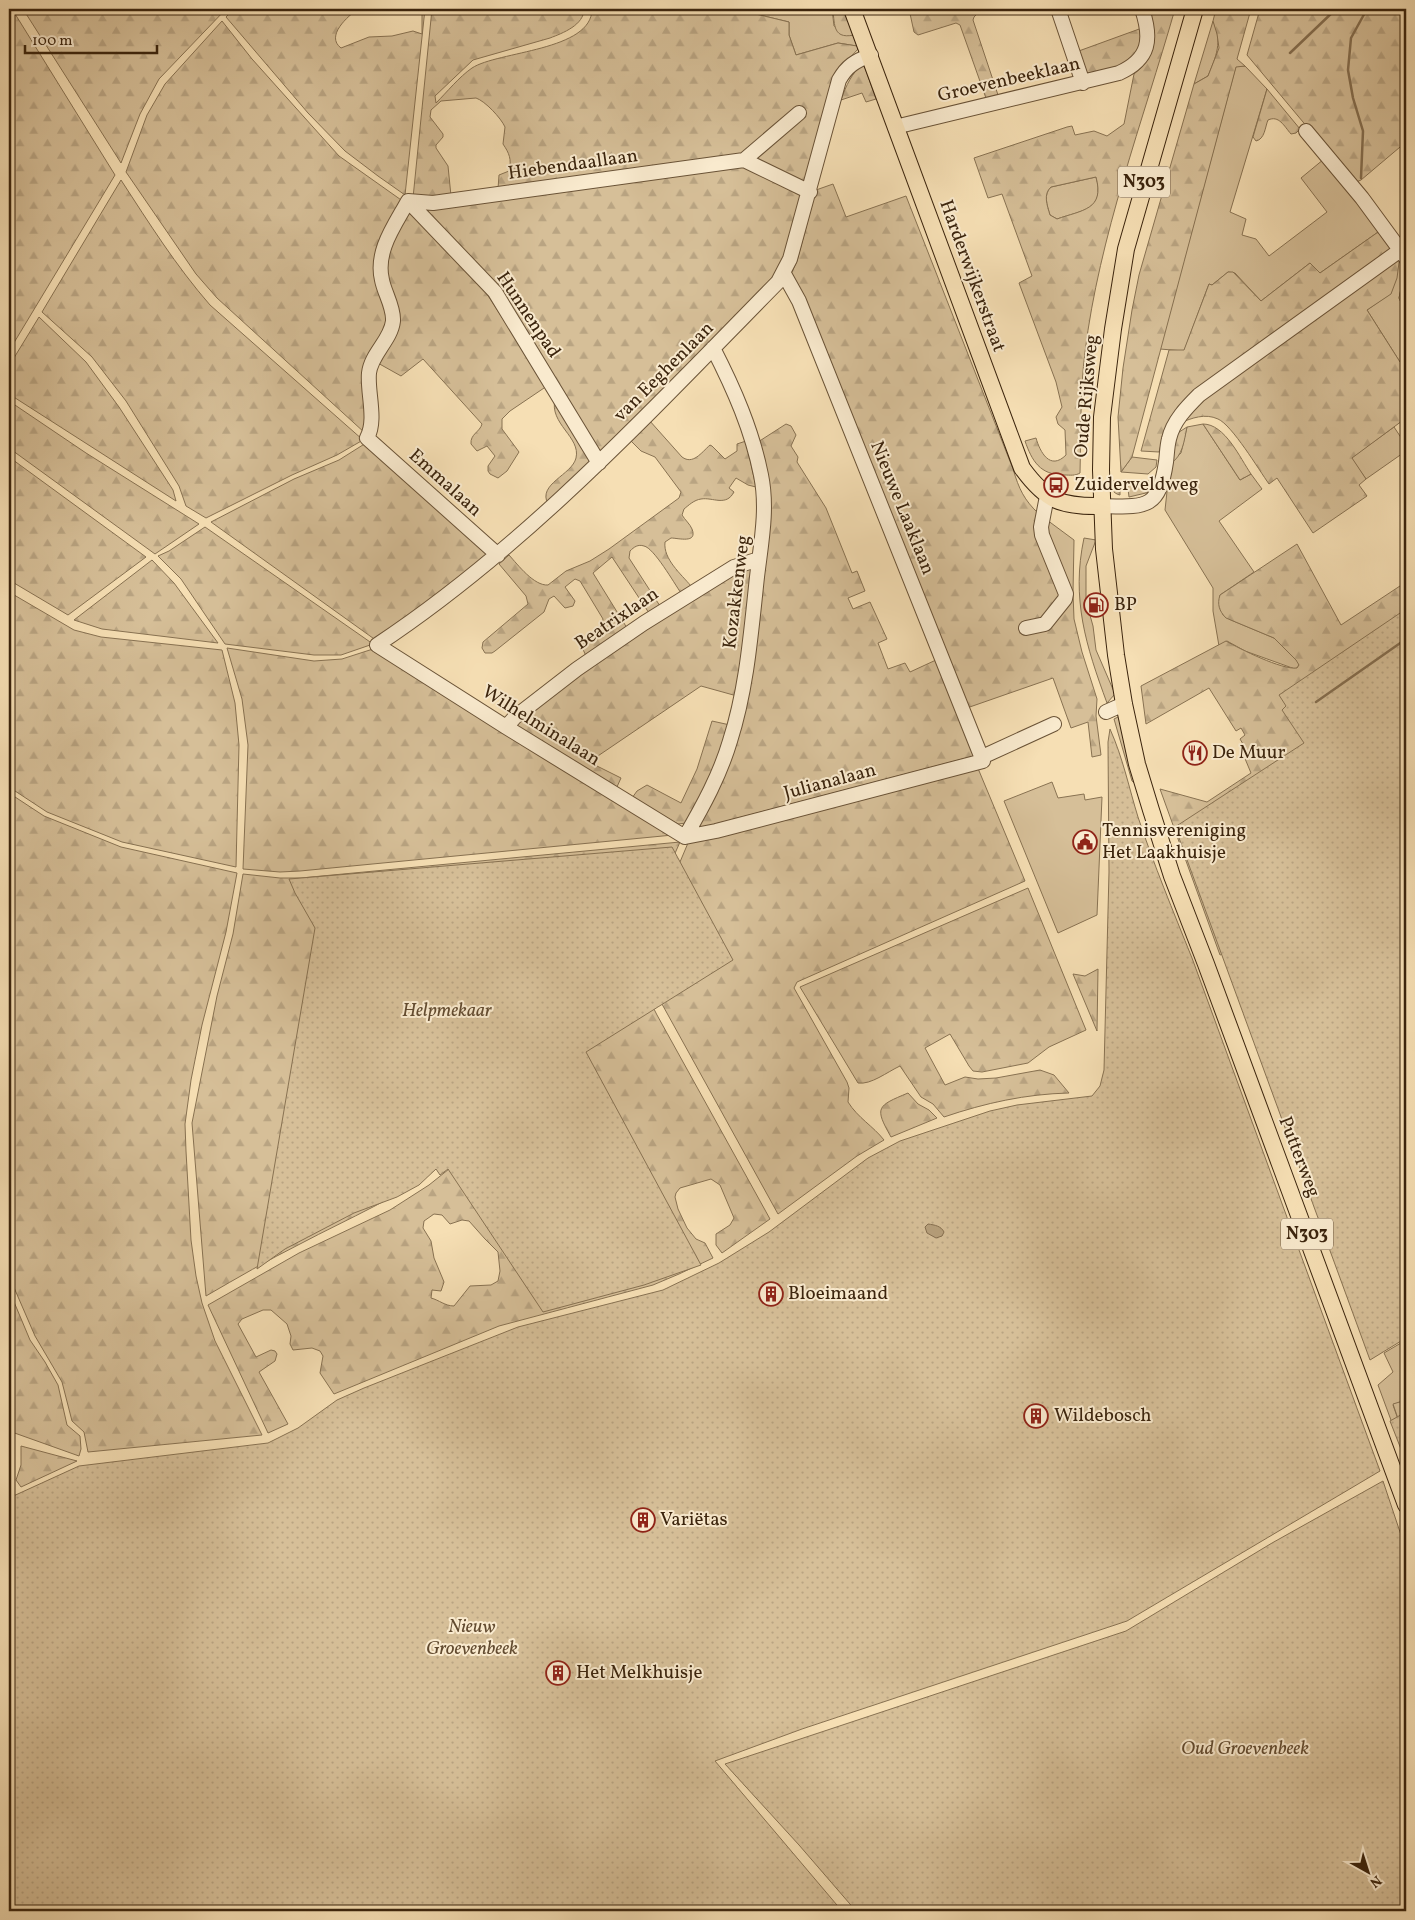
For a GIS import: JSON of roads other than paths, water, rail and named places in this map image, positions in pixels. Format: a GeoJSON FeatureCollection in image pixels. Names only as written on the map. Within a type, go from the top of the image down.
{"type":"FeatureCollection","features":[{"type":"Feature","properties":{"kind":"main road","name":"Harderwijkerstraat"},"geometry":{"type":"LineString","coordinates":[[852,9],[1022,468],[1037,488],[1047,496],[1076,506],[1102,506]]}},
{"type":"Feature","properties":{"kind":"main road","name":"Oude Rijksweg"},"geometry":{"type":"LineString","coordinates":[[1195,9],[1126,248],[1113,328],[1102,416],[1102,506],[1104,549],[1116,655],[1137,764],[1172,876],[1206,964]]}},
{"type":"Feature","properties":{"kind":"main road","name":"Putterweg"},"geometry":{"type":"LineString","coordinates":[[1206,964],[1406,1505]]}},
{"type":"Feature","properties":{"kind":"street"},"geometry":{"type":"LineString","coordinates":[[1058,9],[1083,83]]}},
{"type":"Feature","properties":{"kind":"street","name":"Groevenbeeklaan"},"geometry":{"type":"LineString","coordinates":[[895,126],[1119,74],[1130,68],[1144,54],[1148,42],[1147,24],[1142,9]]}},
{"type":"Feature","properties":{"kind":"street","name":"van Eeghenlaan"},"geometry":{"type":"LineString","coordinates":[[377,645],[420,617],[498,555],[600,463],[778,282],[784,274],[790,259],[810,192],[838,80],[851,64],[870,55]]}},
{"type":"Feature","properties":{"kind":"street"},"geometry":{"type":"LineString","coordinates":[[799,113],[744,160],[810,192]]}},
{"type":"Feature","properties":{"kind":"street"},"geometry":{"type":"LineString","coordinates":[[1102,506],[1144,505],[1152,501],[1158,495],[1163,480],[1169,438],[1182,412],[1199,394],[1405,251],[1306,132]]}},
{"type":"Feature","properties":{"kind":"street","name":"Hiebendaallaan"},"geometry":{"type":"LineString","coordinates":[[408,201],[433,204],[744,160]]}},
{"type":"Feature","properties":{"kind":"street","name":"Emmalaan"},"geometry":{"type":"LineString","coordinates":[[408,201],[384,248],[380,263],[382,280],[393,320],[369,372],[372,407],[367,438],[498,555]]}},
{"type":"Feature","properties":{"kind":"street","name":"Hunnenpad"},"geometry":{"type":"LineString","coordinates":[[408,201],[495,292],[600,463]]}},
{"type":"Feature","properties":{"kind":"street","name":"Nieuwe Laaklaan"},"geometry":{"type":"LineString","coordinates":[[784,274],[799,301],[983,759]]}},
{"type":"Feature","properties":{"kind":"street","name":"Kozakkenweg"},"geometry":{"type":"LineString","coordinates":[[685,837],[704,805],[731,740],[746,674],[764,517],[761,476],[745,417],[733,387],[713,348]]}},
{"type":"Feature","properties":{"kind":"street"},"geometry":{"type":"LineString","coordinates":[[1026,628],[1045,624],[1066,594],[1042,535],[1041,527],[1047,496]]}},
{"type":"Feature","properties":{"kind":"street","name":"Beatrixlaan"},"geometry":{"type":"LineString","coordinates":[[506,727],[515,717],[576,669],[644,622],[734,567],[759,560]]}},
{"type":"Feature","properties":{"kind":"street","name":"Wilhelminalaan"},"geometry":{"type":"LineString","coordinates":[[377,645],[685,837]]}},
{"type":"Feature","properties":{"kind":"street"},"geometry":{"type":"LineString","coordinates":[[1106,712],[1124,704]]}},
{"type":"Feature","properties":{"kind":"street"},"geometry":{"type":"LineString","coordinates":[[983,759],[1054,724]]}},
{"type":"Feature","properties":{"kind":"street","name":"Julianalaan"},"geometry":{"type":"LineString","coordinates":[[685,837],[716,831],[983,759]]}},
{"type":"Feature","properties":{"kind":"waterway"},"geometry":{"type":"LineString","coordinates":[[1290,53],[1336,9]]}},
{"type":"Feature","properties":{"kind":"waterway"},"geometry":{"type":"LineString","coordinates":[[1361,178],[1363,131],[1353,98],[1348,70],[1351,38],[1367,9]]}},
{"type":"Feature","properties":{"kind":"waterway"},"geometry":{"type":"LineString","coordinates":[[1316,702],[1406,639]]}},
{"type":"Feature","properties":{"kind":"place","name":"Zuiderveldweg"},"geometry":{"type":"Point","coordinates":[1056,485]}},
{"type":"Feature","properties":{"kind":"place","name":"BP"},"geometry":{"type":"Point","coordinates":[1096,605]}},
{"type":"Feature","properties":{"kind":"place","name":"De Muur"},"geometry":{"type":"Point","coordinates":[1195,753]}},
{"type":"Feature","properties":{"kind":"place","name":"Tennisvereniging Het Laakhuisje"},"geometry":{"type":"Point","coordinates":[1085,842]}},
{"type":"Feature","properties":{"kind":"place","name":"Bloeimaand"},"geometry":{"type":"Point","coordinates":[771,1294]}},
{"type":"Feature","properties":{"kind":"place","name":"Wildebosch"},"geometry":{"type":"Point","coordinates":[1036,1416]}},
{"type":"Feature","properties":{"kind":"place","name":"Variëtas"},"geometry":{"type":"Point","coordinates":[643,1520]}},
{"type":"Feature","properties":{"kind":"place","name":"Het Melkhuisje"},"geometry":{"type":"Point","coordinates":[558,1673]}},
{"type":"Feature","properties":{"kind":"park label","name":"Helpmekaar"},"geometry":{"type":"Point","coordinates":[447,1011]}},
{"type":"Feature","properties":{"kind":"park label","name":"Nieuw Groevenbeek"},"geometry":{"type":"Point","coordinates":[472,1638]}},
{"type":"Feature","properties":{"kind":"park label","name":"Oud Groevenbeek"},"geometry":{"type":"Point","coordinates":[1245,1749]}}]}
